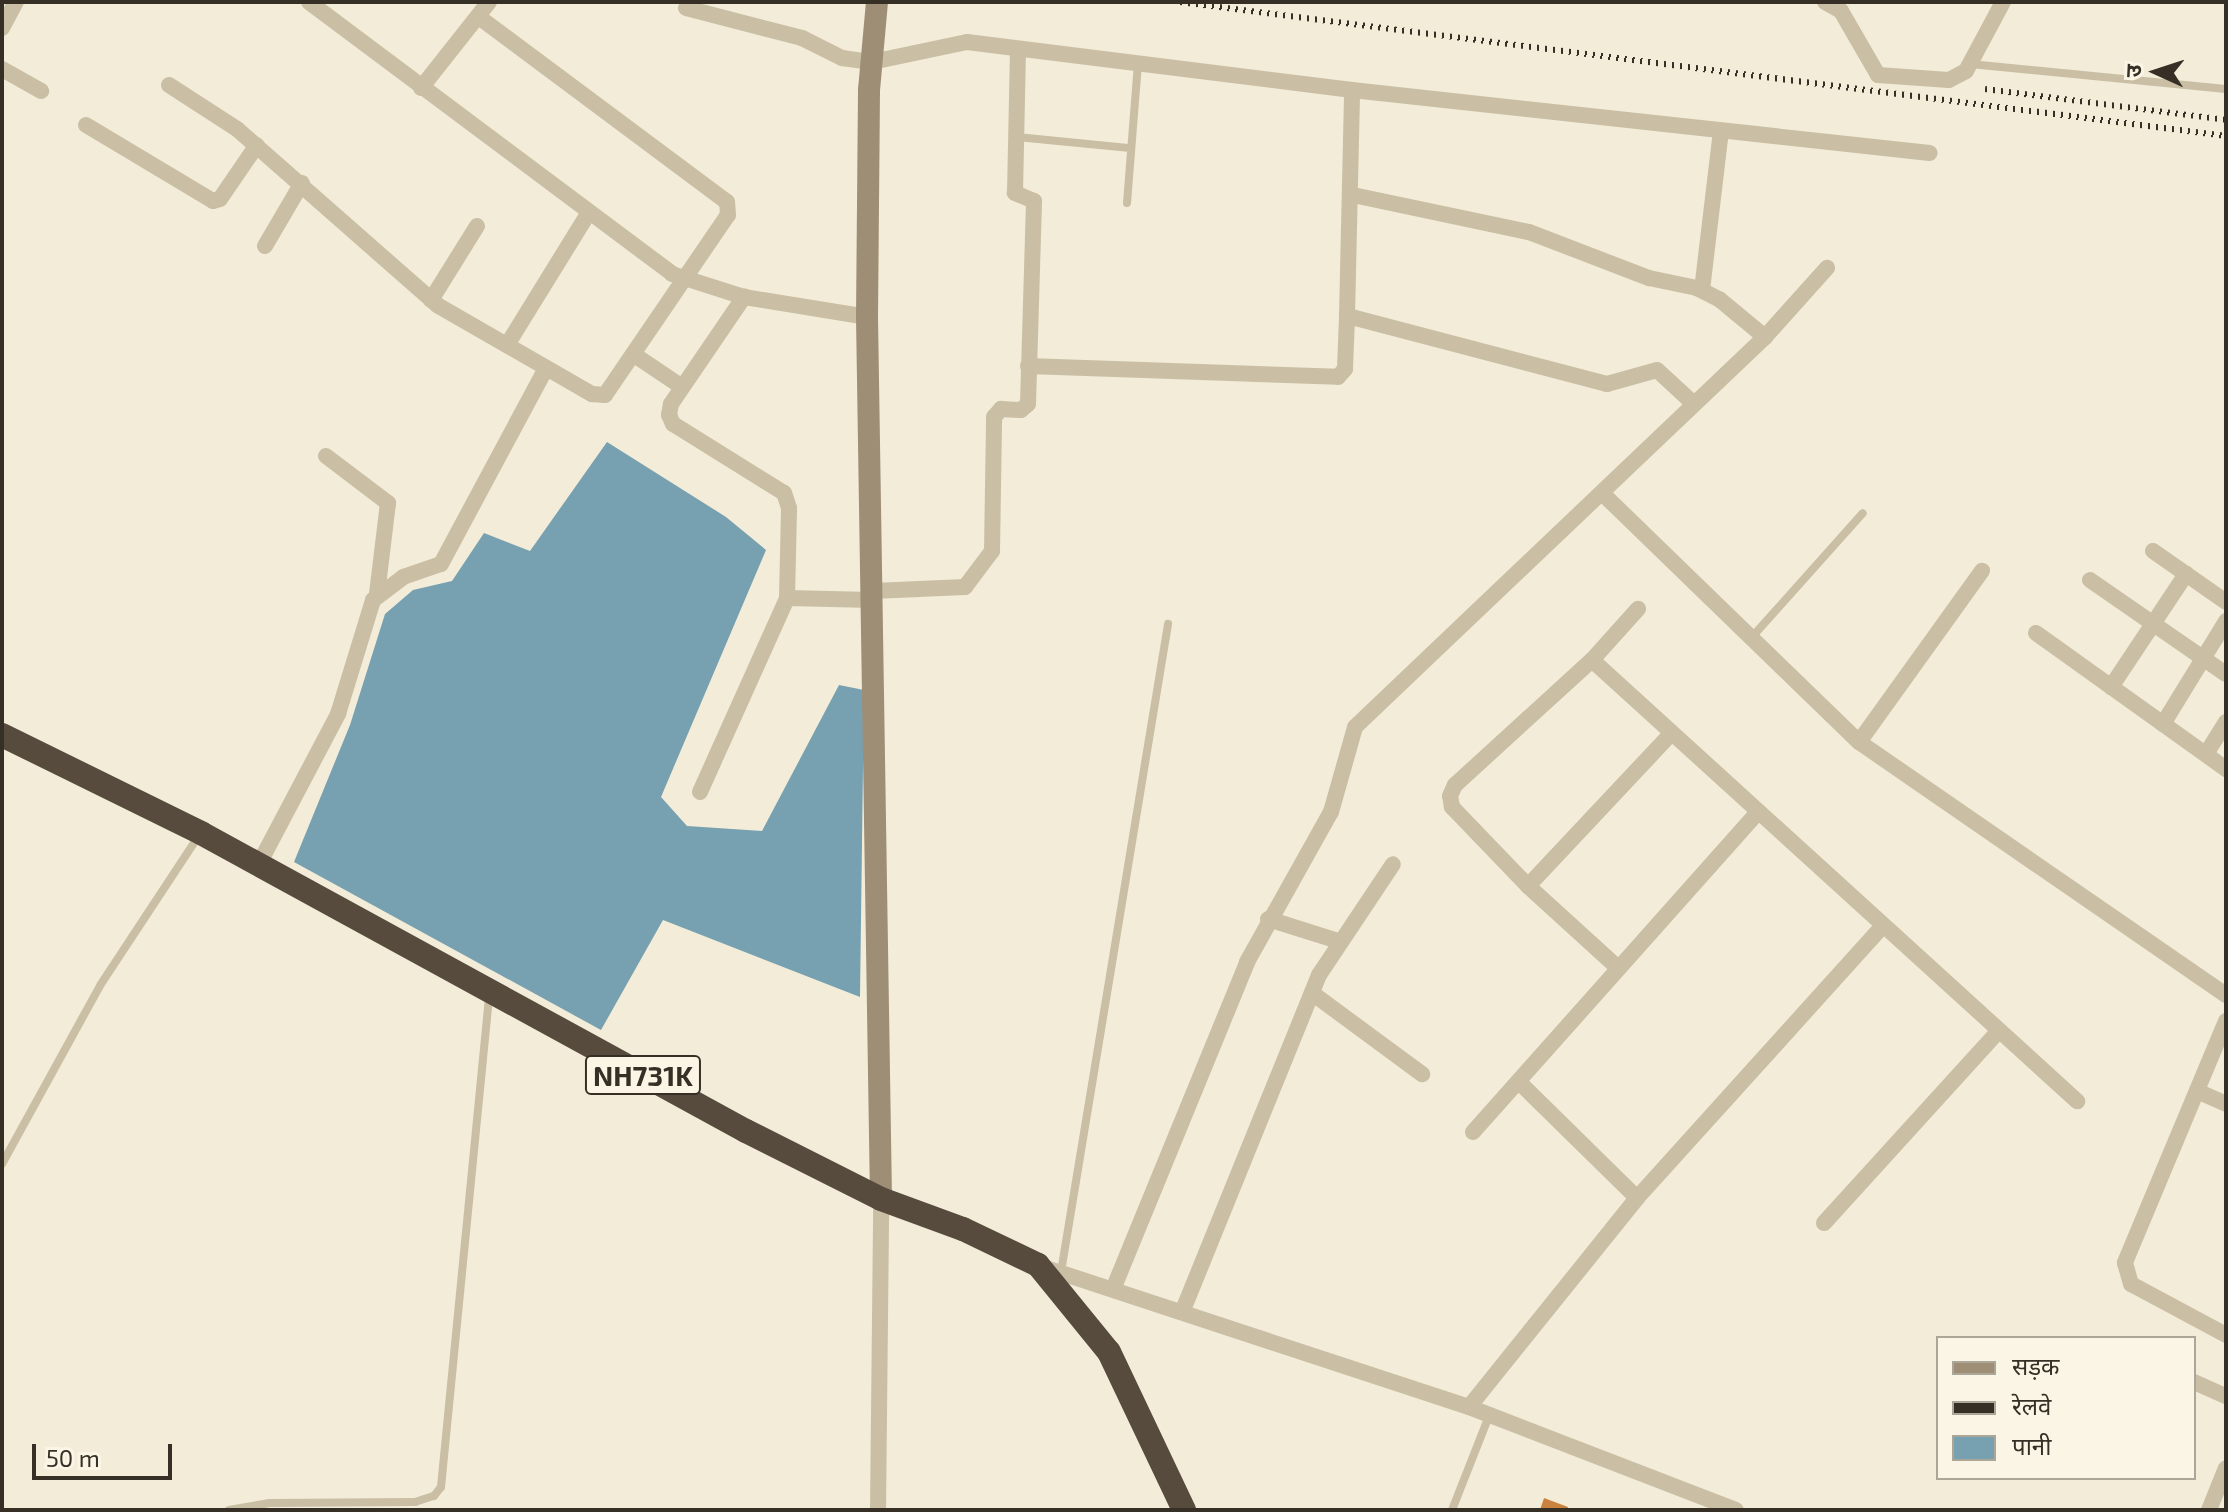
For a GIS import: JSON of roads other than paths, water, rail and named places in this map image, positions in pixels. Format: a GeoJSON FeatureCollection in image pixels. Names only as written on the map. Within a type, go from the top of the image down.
{"type":"FeatureCollection","features":[{"type":"Feature","properties":{"kind":"highway","name":"NH731K"},"geometry":{"type":"LineString","coordinates":[[2,735],[201,833],[489,991],[881,1199],[963,1229],[1050,1269],[1109,1352],[1184,1510]]}},
{"type":"Feature","properties":{"kind":"street"},"geometry":{"type":"LineString","coordinates":[[2,28],[16,2]]}},
{"type":"Feature","properties":{"kind":"street"},"geometry":{"type":"LineString","coordinates":[[309,2],[588,214],[683,280],[744,297],[867,317]]}},
{"type":"Feature","properties":{"kind":"street"},"geometry":{"type":"LineString","coordinates":[[421,88],[489,2]]}},
{"type":"Feature","properties":{"kind":"street"},"geometry":{"type":"LineString","coordinates":[[877,2],[872,62],[867,317],[881,1199],[878,1510]]}},
{"type":"Feature","properties":{"kind":"street"},"geometry":{"type":"LineString","coordinates":[[1825,2],[1841,11],[1878,75],[1949,80],[1970,64],[2003,2]]}},
{"type":"Feature","properties":{"kind":"street"},"geometry":{"type":"LineString","coordinates":[[686,8],[802,38],[842,58],[872,62],[951,43],[1930,153]]}},
{"type":"Feature","properties":{"kind":"street"},"geometry":{"type":"LineString","coordinates":[[169,85],[257,145],[431,300],[546,368],[598,396],[605,395],[728,215],[727,202],[479,17]]}},
{"type":"Feature","properties":{"kind":"street"},"geometry":{"type":"LineString","coordinates":[[787,598],[873,596],[965,587],[981,569],[993,543],[994,417],[1001,409],[1025,408],[1028,366],[1034,201],[1015,193],[1018,49]]}},
{"type":"Feature","properties":{"kind":"street"},"geometry":{"type":"LineString","coordinates":[[2,69],[41,91]]}},
{"type":"Feature","properties":{"kind":"street"},"geometry":{"type":"LineString","coordinates":[[1028,366],[1338,377],[1345,369],[1353,195],[1352,90]]}},
{"type":"Feature","properties":{"kind":"street"},"geometry":{"type":"LineString","coordinates":[[86,125],[213,201],[220,199],[257,145]]}},
{"type":"Feature","properties":{"kind":"street"},"geometry":{"type":"LineString","coordinates":[[1702,290],[1721,131]]}},
{"type":"Feature","properties":{"kind":"street"},"geometry":{"type":"LineString","coordinates":[[265,246],[302,183]]}},
{"type":"Feature","properties":{"kind":"street"},"geometry":{"type":"LineString","coordinates":[[1353,195],[1529,232],[1649,278],[1702,290],[1765,337]]}},
{"type":"Feature","properties":{"kind":"street"},"geometry":{"type":"LineString","coordinates":[[507,345],[588,214]]}},
{"type":"Feature","properties":{"kind":"street"},"geometry":{"type":"LineString","coordinates":[[431,300],[477,226]]}},
{"type":"Feature","properties":{"kind":"street"},"geometry":{"type":"LineString","coordinates":[[1114,1287],[1268,919],[1331,812],[1355,727],[1765,337],[1827,268]]}},
{"type":"Feature","properties":{"kind":"street"},"geometry":{"type":"LineString","coordinates":[[700,792],[787,598],[788,500],[673,424],[671,404],[744,297]]}},
{"type":"Feature","properties":{"kind":"street"},"geometry":{"type":"LineString","coordinates":[[1347,316],[1607,384],[1657,370],[1694,404]]}},
{"type":"Feature","properties":{"kind":"street"},"geometry":{"type":"LineString","coordinates":[[633,354],[682,387]]}},
{"type":"Feature","properties":{"kind":"street"},"geometry":{"type":"LineString","coordinates":[[377,594],[410,573],[441,564],[546,368]]}},
{"type":"Feature","properties":{"kind":"street"},"geometry":{"type":"LineString","coordinates":[[259,864],[331,732],[377,594],[388,503],[326,456]]}},
{"type":"Feature","properties":{"kind":"street"},"geometry":{"type":"LineString","coordinates":[[1603,494],[1859,742],[2226,995]]}},
{"type":"Feature","properties":{"kind":"street"},"geometry":{"type":"LineString","coordinates":[[2153,551],[2226,602]]}},
{"type":"Feature","properties":{"kind":"street"},"geometry":{"type":"LineString","coordinates":[[1859,742],[1982,571]]}},
{"type":"Feature","properties":{"kind":"street"},"geometry":{"type":"LineString","coordinates":[[2111,687],[2186,574]]}},
{"type":"Feature","properties":{"kind":"street"},"geometry":{"type":"LineString","coordinates":[[2090,580],[2226,674]]}},
{"type":"Feature","properties":{"kind":"street"},"geometry":{"type":"LineString","coordinates":[[1617,967],[1528,886],[1452,807],[1450,796],[1455,785],[1592,660],[1638,609]]}},
{"type":"Feature","properties":{"kind":"street"},"geometry":{"type":"LineString","coordinates":[[2163,724],[2226,621]]}},
{"type":"Feature","properties":{"kind":"street"},"geometry":{"type":"LineString","coordinates":[[2036,633],[2226,769]]}},
{"type":"Feature","properties":{"kind":"street"},"geometry":{"type":"LineString","coordinates":[[1592,660],[1670,735],[2077,1101]]}},
{"type":"Feature","properties":{"kind":"street"},"geometry":{"type":"LineString","coordinates":[[2206,754],[2226,722]]}},
{"type":"Feature","properties":{"kind":"street"},"geometry":{"type":"LineString","coordinates":[[1528,886],[1670,735]]}},
{"type":"Feature","properties":{"kind":"street"},"geometry":{"type":"LineString","coordinates":[[1473,1132],[1758,812]]}},
{"type":"Feature","properties":{"kind":"street"},"geometry":{"type":"LineString","coordinates":[[1183,1310],[1312,993],[1338,941],[1393,864]]}},
{"type":"Feature","properties":{"kind":"street"},"geometry":{"type":"LineString","coordinates":[[1268,919],[1338,941]]}},
{"type":"Feature","properties":{"kind":"street"},"geometry":{"type":"LineString","coordinates":[[1469,1407],[1637,1198],[1883,926]]}},
{"type":"Feature","properties":{"kind":"street"},"geometry":{"type":"LineString","coordinates":[[1312,993],[1422,1074]]}},
{"type":"Feature","properties":{"kind":"street"},"geometry":{"type":"LineString","coordinates":[[2226,1021],[2125,1263],[2125,1274],[2131,1284],[2226,1335]]}},
{"type":"Feature","properties":{"kind":"street"},"geometry":{"type":"LineString","coordinates":[[1824,1223],[1999,1031]]}},
{"type":"Feature","properties":{"kind":"street"},"geometry":{"type":"LineString","coordinates":[[1519,1082],[1637,1198]]}},
{"type":"Feature","properties":{"kind":"street"},"geometry":{"type":"LineString","coordinates":[[2197,1091],[2226,1104]]}},
{"type":"Feature","properties":{"kind":"street"},"geometry":{"type":"LineString","coordinates":[[1050,1269],[1183,1310],[1270,1346],[1469,1407],[1736,1510]]}},
{"type":"Feature","properties":{"kind":"street"},"geometry":{"type":"LineString","coordinates":[[2196,1383],[2226,1396]]}},
{"type":"Feature","properties":{"kind":"street"},"geometry":{"type":"LineString","coordinates":[[2209,1510],[2226,1468]]}},
{"type":"Feature","properties":{"kind":"lane"},"geometry":{"type":"LineString","coordinates":[[1127,203],[1138,63]]}},
{"type":"Feature","properties":{"kind":"lane"},"geometry":{"type":"LineString","coordinates":[[1970,64],[2226,89]]}},
{"type":"Feature","properties":{"kind":"lane"},"geometry":{"type":"LineString","coordinates":[[1017,137],[1130,148]]}},
{"type":"Feature","properties":{"kind":"lane"},"geometry":{"type":"LineString","coordinates":[[1751,638],[1863,513]]}},
{"type":"Feature","properties":{"kind":"lane"},"geometry":{"type":"LineString","coordinates":[[1050,1269],[1168,624]]}},
{"type":"Feature","properties":{"kind":"lane"},"geometry":{"type":"LineString","coordinates":[[2,1164],[109,971],[201,833]]}},
{"type":"Feature","properties":{"kind":"lane"},"geometry":{"type":"LineString","coordinates":[[229,1510],[269,1503],[415,1502],[441,1487],[489,991]]}},
{"type":"Feature","properties":{"kind":"lane"},"geometry":{"type":"LineString","coordinates":[[1452,1510],[1489,1416]]}},
{"type":"Feature","properties":{"kind":"water"},"geometry":{"type":"Polygon","coordinates":[[[607,442],[726,517],[766,550],[661,797],[687,826],[762,831],[839,685],[864,690],[860,997],[663,920],[601,1030],[294,862],[350,725],[385,614],[413,590],[452,581],[484,533],[530,551],[607,442]]]}},
{"type":"Feature","properties":{"kind":"railway"},"geometry":{"type":"LineString","coordinates":[[1180,2],[2226,136]]}},
{"type":"Feature","properties":{"kind":"railway"},"geometry":{"type":"LineString","coordinates":[[1985,89],[2226,120]]}}]}
